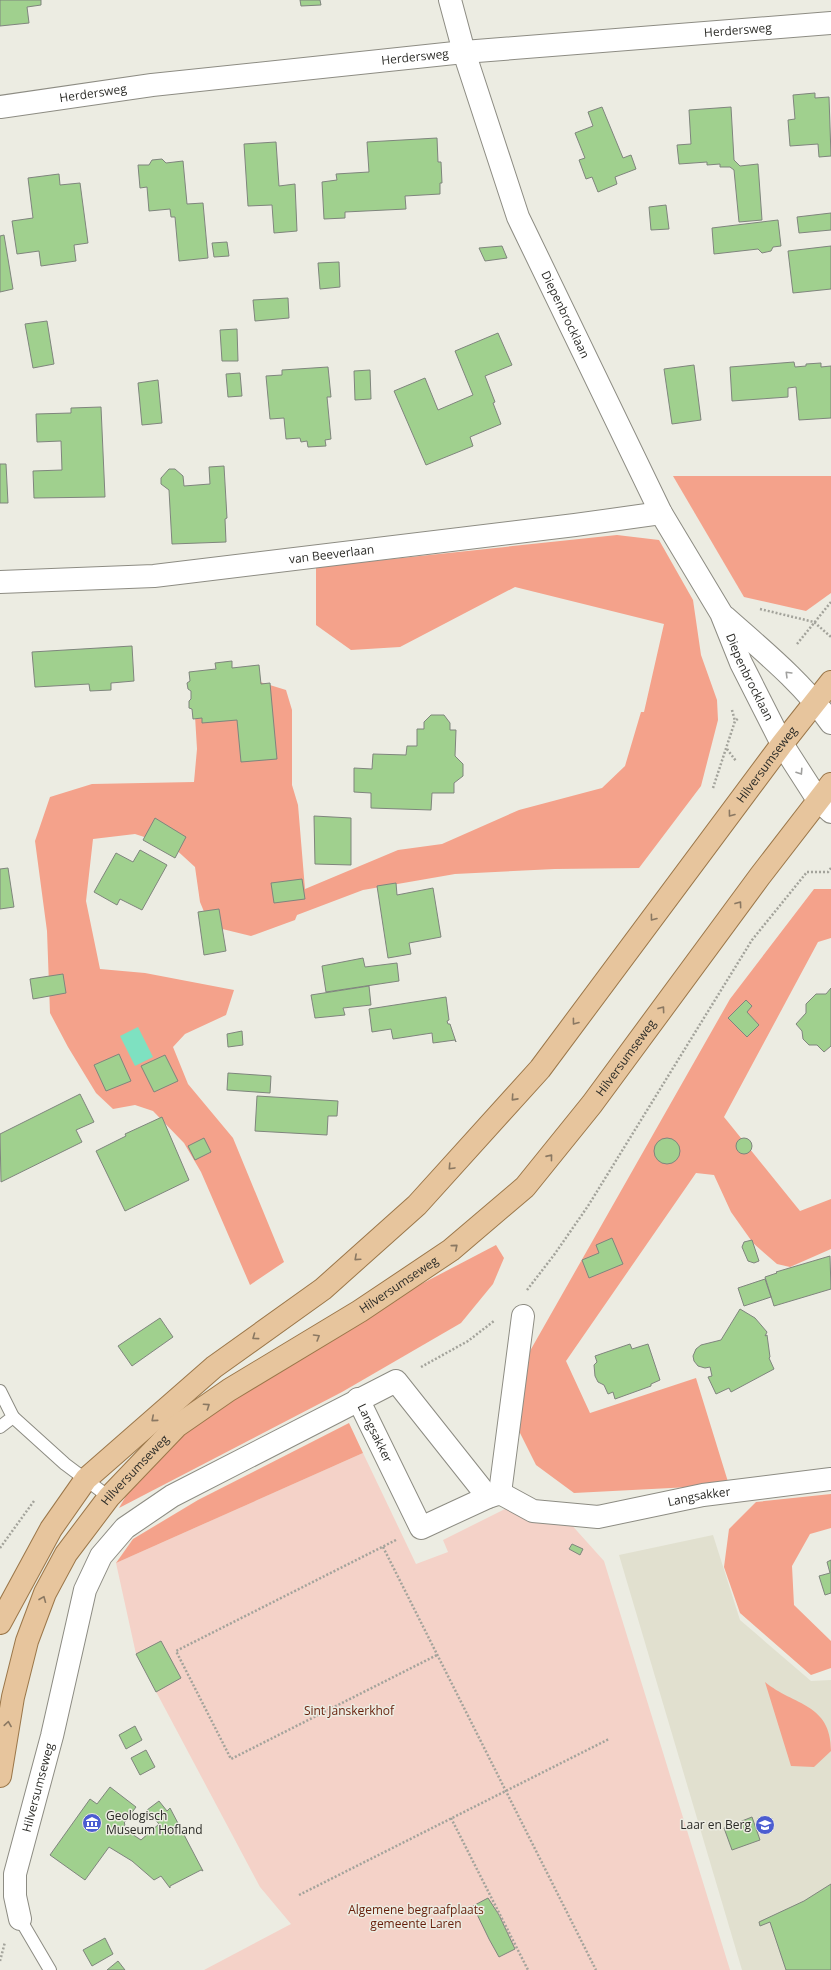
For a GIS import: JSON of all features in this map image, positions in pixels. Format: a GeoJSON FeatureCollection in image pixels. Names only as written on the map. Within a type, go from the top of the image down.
{"type":"FeatureCollection","features":[{"type":"Feature","properties":{"kind":"main road","name":"Hilversumseweg"},"geometry":{"type":"LineString","coordinates":[[0,1623],[51,1529],[86,1479],[214,1367],[323,1289],[417,1204],[540,1069],[782,744],[831,682]]}},
{"type":"Feature","properties":{"kind":"main road","name":"Hilversumseweg"},"geometry":{"type":"LineString","coordinates":[[0,1776],[14,1690],[27,1641],[45,1593],[66,1554],[109,1497],[177,1426],[229,1390],[360,1311],[451,1250],[525,1187],[592,1104],[760,876],[827,799]]}},
{"type":"Feature","properties":{"kind":"street","name":"Diepenbrocklaan"},"geometry":{"type":"LineString","coordinates":[[450,0],[464,52],[518,218],[662,513],[721,614],[741,663],[782,744],[827,799]]}},
{"type":"Feature","properties":{"kind":"street","name":"Herdersweg"},"geometry":{"type":"LineString","coordinates":[[0,107],[152,84],[464,52],[831,24]]}},
{"type":"Feature","properties":{"kind":"street","name":"van Beeverlaan"},"geometry":{"type":"LineString","coordinates":[[0,582],[154,576],[568,526],[662,513]]}},
{"type":"Feature","properties":{"kind":"street","name":"Diepenbrocklaan"},"geometry":{"type":"LineString","coordinates":[[721,614],[780,666],[816,702],[831,723]]}},
{"type":"Feature","properties":{"kind":"street"},"geometry":{"type":"LineString","coordinates":[[494,1495],[523,1316]]}},
{"type":"Feature","properties":{"kind":"street","name":"Langsakker"},"geometry":{"type":"LineString","coordinates":[[494,1495],[421,1528],[358,1399],[396,1381],[494,1495],[533,1511],[598,1517],[702,1495],[831,1479]]}},
{"type":"Feature","properties":{"kind":"street","name":"Hilversumseweg"},"geometry":{"type":"LineString","coordinates":[[20,1919],[15,1896],[7,1872],[52,1736],[85,1590],[101,1556],[125,1528],[172,1496],[358,1399]]}},
{"type":"Feature","properties":{"kind":"lane"},"geometry":{"type":"LineString","coordinates":[[0,1391],[13,1417],[66,1464],[109,1497]]}},
{"type":"Feature","properties":{"kind":"lane"},"geometry":{"type":"LineString","coordinates":[[0,1427],[13,1417]]}},
{"type":"Feature","properties":{"kind":"lane"},"geometry":{"type":"LineString","coordinates":[[20,1919],[50,1970]]}},
{"type":"Feature","properties":{"kind":"path"},"geometry":{"type":"LineString","coordinates":[[814,622],[831,637]]}},
{"type":"Feature","properties":{"kind":"path"},"geometry":{"type":"LineString","coordinates":[[712,790],[735,721]]}},
{"type":"Feature","properties":{"kind":"path"},"geometry":{"type":"LineString","coordinates":[[525,1292],[554,1255],[588,1206],[752,940],[807,872],[829,873],[831,868]]}},
{"type":"Feature","properties":{"kind":"path"},"geometry":{"type":"LineString","coordinates":[[396,1381],[468,1342],[498,1318]]}},
{"type":"Feature","properties":{"kind":"path"},"geometry":{"type":"LineString","coordinates":[[0,1548],[35,1500]]}},
{"type":"Feature","properties":{"kind":"path"},"geometry":{"type":"LineString","coordinates":[[402,1537],[176,1651],[231,1759],[437,1655]]}},
{"type":"Feature","properties":{"kind":"path"},"geometry":{"type":"LineString","coordinates":[[383,1547],[596,1970]]}},
{"type":"Feature","properties":{"kind":"path"},"geometry":{"type":"LineString","coordinates":[[299,1895],[609,1739]]}},
{"type":"Feature","properties":{"kind":"path"},"geometry":{"type":"LineString","coordinates":[[451,1818],[528,1970]]}},
{"type":"Feature","properties":{"kind":"shaded area"},"geometry":{"type":"Polygon","coordinates":[[[673,476],[831,476],[831,593],[806,611],[744,597],[673,476]]]}},
{"type":"Feature","properties":{"kind":"shaded area"},"geometry":{"type":"Polygon","coordinates":[[[617,535],[659,540],[693,600],[701,655],[717,700],[718,720],[701,786],[639,868],[555,869],[455,874],[363,890],[297,915],[295,920],[251,936],[210,926],[200,902],[195,867],[172,846],[135,834],[93,839],[86,901],[100,969],[145,973],[234,990],[226,1015],[185,1034],[173,1047],[188,1084],[233,1138],[284,1262],[250,1285],[201,1172],[184,1143],[153,1111],[135,1105],[113,1109],[96,1093],[68,1047],[50,1013],[47,931],[35,841],[50,797],[92,784],[194,782],[197,749],[195,716],[260,682],[286,690],[292,710],[292,785],[298,805],[305,889],[398,850],[442,844],[519,810],[602,788],[625,766],[641,712],[644,712],[664,624],[515,587],[400,647],[351,650],[316,625],[316,567],[617,535]]]}},
{"type":"Feature","properties":{"kind":"shaded area"},"geometry":{"type":"Polygon","coordinates":[[[814,889],[831,889],[831,938],[818,942],[724,1117],[800,1211],[831,1199],[831,1249],[790,1267],[777,1264],[753,1243],[731,1212],[714,1175],[696,1173],[566,1361],[590,1413],[696,1378],[729,1485],[574,1493],[536,1465],[516,1425],[526,1358],[730,999],[814,889]]]}},
{"type":"Feature","properties":{"kind":"shaded area"},"geometry":{"type":"Polygon","coordinates":[[[138,1027],[153,1057],[135,1066],[120,1036],[138,1027]]]}},
{"type":"Feature","properties":{"kind":"shaded area"},"geometry":{"type":"Polygon","coordinates":[[[496,1245],[504,1258],[493,1284],[461,1323],[342,1392],[119,1508],[130,1489],[189,1428],[383,1304],[496,1245]]]}},
{"type":"Feature","properties":{"kind":"shaded area"},"geometry":{"type":"Polygon","coordinates":[[[349,1423],[363,1453],[116,1563],[133,1539],[198,1500],[349,1423]]]}},
{"type":"Feature","properties":{"kind":"shaded area"},"geometry":{"type":"Polygon","coordinates":[[[831,1494],[831,1528],[810,1534],[792,1566],[794,1605],[831,1641],[831,1668],[811,1675],[740,1613],[724,1567],[729,1529],[756,1502],[831,1494]]]}},
{"type":"Feature","properties":{"kind":"shaded area","name":"Laar en Berg"},"geometry":{"type":"Polygon","coordinates":[[[713,1535],[740,1620],[811,1681],[831,1680],[831,1970],[742,1970],[619,1555],[713,1535]]]}},
{"type":"Feature","properties":{"kind":"shaded area"},"geometry":{"type":"Polygon","coordinates":[[[765,1682],[818,1714],[825,1723],[829,1735],[831,1751],[814,1767],[791,1766],[765,1682]]]}},
{"type":"Feature","properties":{"kind":"green space","name":"Sint Janskerkhof"},"geometry":{"type":"Polygon","coordinates":[[[363,1453],[416,1564],[448,1552],[443,1540],[507,1508],[569,1522],[604,1561],[730,1970],[204,1970],[291,1924],[260,1887],[136,1654],[116,1563],[363,1453]]]}},
{"type":"Feature","properties":{"kind":"building"},"geometry":{"type":"Polygon","coordinates":[[[0,0],[41,0],[41,5],[27,7],[29,23],[0,26],[0,0]]]}},
{"type":"Feature","properties":{"kind":"building"},"geometry":{"type":"Polygon","coordinates":[[[300,0],[320,0],[321,5],[301,6],[300,0]]]}},
{"type":"Feature","properties":{"kind":"building"},"geometry":{"type":"Polygon","coordinates":[[[815,93],[815,98],[829,97],[831,156],[819,157],[818,144],[790,146],[788,120],[795,119],[793,95],[815,93]]]}},
{"type":"Feature","properties":{"kind":"building"},"geometry":{"type":"Polygon","coordinates":[[[602,107],[623,158],[631,155],[636,169],[615,177],[617,184],[598,192],[592,177],[586,179],[579,160],[585,158],[575,133],[593,126],[588,112],[602,107]]]}},
{"type":"Feature","properties":{"kind":"building"},"geometry":{"type":"Polygon","coordinates":[[[731,107],[734,160],[740,166],[758,164],[762,220],[739,222],[734,170],[730,167],[720,167],[720,164],[707,165],[707,162],[679,164],[677,145],[691,144],[689,110],[731,107]]]}},
{"type":"Feature","properties":{"kind":"building"},"geometry":{"type":"Polygon","coordinates":[[[437,138],[438,162],[441,162],[442,183],[440,183],[440,194],[405,196],[406,209],[345,212],[345,218],[324,219],[322,182],[337,180],[336,174],[369,172],[367,142],[437,138]]]}},
{"type":"Feature","properties":{"kind":"building"},"geometry":{"type":"Polygon","coordinates":[[[276,142],[279,186],[295,184],[297,231],[274,233],[272,205],[248,206],[244,144],[276,142]]]}},
{"type":"Feature","properties":{"kind":"building"},"geometry":{"type":"Polygon","coordinates":[[[162,159],[166,163],[183,161],[187,204],[203,203],[208,258],[179,261],[175,217],[171,217],[170,209],[149,211],[147,187],[140,188],[138,165],[149,165],[152,160],[162,159]]]}},
{"type":"Feature","properties":{"kind":"building"},"geometry":{"type":"Polygon","coordinates":[[[59,174],[60,185],[80,183],[88,243],[74,245],[76,261],[41,266],[39,251],[17,254],[12,221],[33,218],[28,178],[59,174]]]}},
{"type":"Feature","properties":{"kind":"building"},"geometry":{"type":"Polygon","coordinates":[[[666,205],[669,229],[651,230],[649,207],[666,205]]]}},
{"type":"Feature","properties":{"kind":"building"},"geometry":{"type":"Polygon","coordinates":[[[831,213],[831,230],[799,233],[797,217],[831,213]]]}},
{"type":"Feature","properties":{"kind":"building"},"geometry":{"type":"Polygon","coordinates":[[[778,220],[781,246],[773,247],[771,251],[762,253],[758,249],[714,254],[712,228],[778,220]]]}},
{"type":"Feature","properties":{"kind":"building"},"geometry":{"type":"Polygon","coordinates":[[[4,235],[13,289],[0,292],[0,236],[4,235]]]}},
{"type":"Feature","properties":{"kind":"building"},"geometry":{"type":"Polygon","coordinates":[[[227,242],[229,256],[214,257],[212,243],[227,242]]]}},
{"type":"Feature","properties":{"kind":"building"},"geometry":{"type":"Polygon","coordinates":[[[502,246],[507,258],[485,261],[479,248],[502,246]]]}},
{"type":"Feature","properties":{"kind":"building"},"geometry":{"type":"Polygon","coordinates":[[[831,246],[831,289],[793,293],[788,251],[831,246]]]}},
{"type":"Feature","properties":{"kind":"building"},"geometry":{"type":"Polygon","coordinates":[[[339,262],[340,287],[320,289],[318,263],[339,262]]]}},
{"type":"Feature","properties":{"kind":"building"},"geometry":{"type":"Polygon","coordinates":[[[288,298],[289,318],[255,321],[253,300],[288,298]]]}},
{"type":"Feature","properties":{"kind":"building"},"geometry":{"type":"Polygon","coordinates":[[[47,321],[54,364],[33,368],[25,324],[47,321]]]}},
{"type":"Feature","properties":{"kind":"building"},"geometry":{"type":"Polygon","coordinates":[[[237,329],[238,361],[222,361],[220,330],[237,329]]]}},
{"type":"Feature","properties":{"kind":"building"},"geometry":{"type":"Polygon","coordinates":[[[498,333],[512,365],[485,376],[495,402],[493,403],[501,424],[470,437],[473,446],[426,465],[394,391],[425,378],[438,410],[473,395],[455,351],[498,333]]]}},
{"type":"Feature","properties":{"kind":"building"},"geometry":{"type":"Polygon","coordinates":[[[794,362],[795,367],[806,366],[806,364],[821,363],[821,367],[831,366],[831,418],[799,420],[796,387],[788,388],[788,397],[732,401],[730,367],[794,362]]]}},
{"type":"Feature","properties":{"kind":"building"},"geometry":{"type":"Polygon","coordinates":[[[694,365],[701,420],[672,424],[664,369],[694,365]]]}},
{"type":"Feature","properties":{"kind":"building"},"geometry":{"type":"Polygon","coordinates":[[[328,367],[331,397],[327,397],[331,439],[325,440],[326,446],[308,447],[307,441],[301,442],[300,438],[286,439],[284,418],[270,419],[266,376],[282,375],[282,370],[328,367]]]}},
{"type":"Feature","properties":{"kind":"building"},"geometry":{"type":"Polygon","coordinates":[[[370,370],[371,399],[355,400],[354,371],[370,370]]]}},
{"type":"Feature","properties":{"kind":"building"},"geometry":{"type":"Polygon","coordinates":[[[240,373],[242,396],[228,397],[226,374],[240,373]]]}},
{"type":"Feature","properties":{"kind":"building"},"geometry":{"type":"Polygon","coordinates":[[[158,380],[162,423],[142,425],[138,383],[158,380]]]}},
{"type":"Feature","properties":{"kind":"building"},"geometry":{"type":"Polygon","coordinates":[[[101,407],[105,497],[34,498],[33,471],[62,470],[61,441],[37,442],[36,414],[71,413],[71,408],[101,407]]]}},
{"type":"Feature","properties":{"kind":"building"},"geometry":{"type":"Polygon","coordinates":[[[0,464],[6,464],[8,503],[0,503],[0,464]]]}},
{"type":"Feature","properties":{"kind":"building"},"geometry":{"type":"Polygon","coordinates":[[[224,466],[227,518],[225,519],[226,542],[172,544],[169,490],[161,484],[161,478],[169,469],[175,469],[183,476],[184,486],[210,484],[209,467],[224,466]]]}},
{"type":"Feature","properties":{"kind":"building"},"geometry":{"type":"Polygon","coordinates":[[[132,646],[134,681],[111,683],[111,690],[90,691],[89,684],[35,687],[32,652],[132,646]]]}},
{"type":"Feature","properties":{"kind":"building"},"geometry":{"type":"Polygon","coordinates":[[[232,661],[232,668],[259,665],[261,684],[270,683],[277,759],[241,762],[237,720],[202,723],[202,718],[193,719],[192,709],[189,708],[191,691],[188,689],[187,683],[190,681],[189,672],[216,669],[215,663],[232,661]]]}},
{"type":"Feature","properties":{"kind":"building"},"geometry":{"type":"Polygon","coordinates":[[[431,715],[444,715],[450,723],[450,730],[456,730],[455,756],[463,764],[463,776],[454,783],[454,793],[432,793],[431,810],[371,808],[371,793],[354,792],[354,768],[372,769],[373,754],[406,755],[407,746],[417,746],[417,729],[424,729],[424,722],[431,715]]]}},
{"type":"Feature","properties":{"kind":"building"},"geometry":{"type":"Polygon","coordinates":[[[314,816],[351,818],[351,865],[315,864],[314,816]]]}},
{"type":"Feature","properties":{"kind":"building"},"geometry":{"type":"Polygon","coordinates":[[[155,818],[186,837],[175,858],[143,840],[155,818]]]}},
{"type":"Feature","properties":{"kind":"building"},"geometry":{"type":"Polygon","coordinates":[[[140,850],[167,865],[142,910],[120,899],[117,905],[94,892],[116,853],[133,862],[140,850]]]}},
{"type":"Feature","properties":{"kind":"building"},"geometry":{"type":"Polygon","coordinates":[[[8,868],[14,907],[0,909],[0,869],[8,868]]]}},
{"type":"Feature","properties":{"kind":"building"},"geometry":{"type":"Polygon","coordinates":[[[302,879],[305,899],[274,903],[271,883],[302,879]]]}},
{"type":"Feature","properties":{"kind":"building"},"geometry":{"type":"Polygon","coordinates":[[[396,883],[397,895],[433,888],[441,937],[409,943],[411,954],[388,958],[377,886],[396,883]]]}},
{"type":"Feature","properties":{"kind":"building"},"geometry":{"type":"Polygon","coordinates":[[[219,909],[226,951],[204,955],[198,912],[219,909]]]}},
{"type":"Feature","properties":{"kind":"building"},"geometry":{"type":"Polygon","coordinates":[[[363,958],[365,967],[397,963],[399,981],[326,992],[322,966],[363,958]]]}},
{"type":"Feature","properties":{"kind":"building"},"geometry":{"type":"Polygon","coordinates":[[[63,974],[66,993],[33,999],[30,979],[63,974]]]}},
{"type":"Feature","properties":{"kind":"building"},"geometry":{"type":"Polygon","coordinates":[[[369,986],[371,1005],[343,1008],[345,1015],[315,1018],[311,995],[369,986]]]}},
{"type":"Feature","properties":{"kind":"building"},"geometry":{"type":"Polygon","coordinates":[[[831,988],[831,1046],[824,1052],[817,1045],[809,1045],[803,1039],[802,1031],[796,1024],[806,1013],[806,1004],[816,994],[826,994],[831,988]]]}},
{"type":"Feature","properties":{"kind":"building"},"geometry":{"type":"Polygon","coordinates":[[[446,997],[449,1020],[447,1021],[448,1024],[450,1024],[456,1042],[455,1040],[433,1043],[432,1033],[393,1039],[391,1029],[372,1032],[369,1009],[446,997]]]}},
{"type":"Feature","properties":{"kind":"building"},"geometry":{"type":"Polygon","coordinates":[[[746,1000],[752,1006],[747,1012],[759,1025],[747,1037],[728,1018],[746,1000]]]}},
{"type":"Feature","properties":{"kind":"building"},"geometry":{"type":"Polygon","coordinates":[[[242,1031],[243,1045],[228,1047],[227,1034],[242,1031]]]}},
{"type":"Feature","properties":{"kind":"building"},"geometry":{"type":"Polygon","coordinates":[[[119,1054],[131,1081],[106,1091],[94,1065],[119,1054]]]}},
{"type":"Feature","properties":{"kind":"building"},"geometry":{"type":"Polygon","coordinates":[[[165,1055],[178,1081],[154,1092],[141,1066],[165,1055]]]}},
{"type":"Feature","properties":{"kind":"building"},"geometry":{"type":"Polygon","coordinates":[[[228,1073],[271,1076],[270,1093],[227,1090],[228,1073]]]}},
{"type":"Feature","properties":{"kind":"building"},"geometry":{"type":"Polygon","coordinates":[[[80,1094],[94,1122],[76,1130],[82,1142],[1,1182],[0,1134],[80,1094]]]}},
{"type":"Feature","properties":{"kind":"building"},"geometry":{"type":"Polygon","coordinates":[[[257,1096],[338,1101],[337,1116],[328,1116],[327,1135],[255,1131],[257,1096]]]}},
{"type":"Feature","properties":{"kind":"building"},"geometry":{"type":"Polygon","coordinates":[[[162,1117],[189,1180],[125,1211],[96,1151],[126,1136],[125,1134],[162,1117]]]}},
{"type":"Feature","properties":{"kind":"building"},"geometry":{"type":"Polygon","coordinates":[[[204,1138],[211,1152],[195,1160],[188,1146],[204,1138]]]}},
{"type":"Feature","properties":{"kind":"building"},"geometry":{"type":"Polygon","coordinates":[[[667,1138],[676,1142],[680,1151],[676,1160],[667,1164],[658,1160],[654,1151],[658,1142],[667,1138]]]}},
{"type":"Feature","properties":{"kind":"building"},"geometry":{"type":"Polygon","coordinates":[[[744,1138],[750,1140],[752,1146],[750,1152],[744,1154],[738,1152],[736,1146],[738,1140],[744,1138]]]}},
{"type":"Feature","properties":{"kind":"building"},"geometry":{"type":"Polygon","coordinates":[[[612,1238],[623,1264],[589,1278],[582,1260],[599,1253],[596,1245],[612,1238]]]}},
{"type":"Feature","properties":{"kind":"building"},"geometry":{"type":"Polygon","coordinates":[[[752,1240],[759,1261],[754,1263],[748,1261],[742,1247],[744,1242],[752,1240]]]}},
{"type":"Feature","properties":{"kind":"building"},"geometry":{"type":"Polygon","coordinates":[[[830,1256],[831,1289],[774,1306],[765,1277],[777,1273],[776,1272],[830,1256]]]}},
{"type":"Feature","properties":{"kind":"building"},"geometry":{"type":"Polygon","coordinates":[[[765,1279],[771,1297],[744,1306],[738,1288],[765,1279]]]}},
{"type":"Feature","properties":{"kind":"building"},"geometry":{"type":"Polygon","coordinates":[[[740,1309],[755,1318],[767,1332],[765,1336],[767,1335],[769,1358],[774,1369],[731,1392],[729,1388],[716,1394],[708,1377],[712,1376],[710,1367],[705,1368],[698,1366],[694,1361],[693,1356],[696,1349],[701,1345],[721,1340],[740,1309]]]}},
{"type":"Feature","properties":{"kind":"building"},"geometry":{"type":"Polygon","coordinates":[[[160,1318],[173,1337],[132,1366],[118,1346],[160,1318]]]}},
{"type":"Feature","properties":{"kind":"building"},"geometry":{"type":"Polygon","coordinates":[[[630,1344],[632,1349],[648,1344],[660,1380],[651,1384],[651,1386],[615,1399],[613,1392],[608,1394],[604,1385],[598,1382],[595,1376],[594,1365],[597,1362],[595,1356],[630,1344]]]}},
{"type":"Feature","properties":{"kind":"building"},"geometry":{"type":"Polygon","coordinates":[[[572,1544],[583,1549],[580,1555],[569,1549],[572,1544]]]}},
{"type":"Feature","properties":{"kind":"building"},"geometry":{"type":"Polygon","coordinates":[[[831,1560],[831,1593],[825,1595],[819,1576],[830,1573],[827,1562],[831,1560]]]}},
{"type":"Feature","properties":{"kind":"building"},"geometry":{"type":"Polygon","coordinates":[[[161,1641],[181,1678],[156,1692],[136,1654],[161,1641]]]}},
{"type":"Feature","properties":{"kind":"building"},"geometry":{"type":"Polygon","coordinates":[[[135,1726],[142,1740],[126,1749],[119,1735],[135,1726]]]}},
{"type":"Feature","properties":{"kind":"building"},"geometry":{"type":"Polygon","coordinates":[[[146,1750],[155,1767],[140,1775],[131,1758],[146,1750]]]}},
{"type":"Feature","properties":{"kind":"building"},"geometry":{"type":"Polygon","coordinates":[[[110,1787],[136,1807],[124,1823],[123,1828],[141,1840],[159,1824],[147,1810],[159,1801],[167,1811],[170,1808],[203,1871],[201,1870],[170,1886],[170,1888],[161,1876],[154,1880],[132,1861],[109,1847],[85,1880],[50,1855],[90,1799],[97,1804],[110,1787]]]}},
{"type":"Feature","properties":{"kind":"building"},"geometry":{"type":"Polygon","coordinates":[[[752,1817],[760,1840],[732,1850],[724,1828],[752,1817]]]}},
{"type":"Feature","properties":{"kind":"building"},"geometry":{"type":"Polygon","coordinates":[[[831,1884],[831,1970],[786,1970],[770,1922],[760,1926],[759,1922],[804,1901],[831,1884]]]}},
{"type":"Feature","properties":{"kind":"building"},"geometry":{"type":"Polygon","coordinates":[[[488,1898],[499,1915],[515,1949],[499,1957],[473,1906],[488,1898]]]}},
{"type":"Feature","properties":{"kind":"building"},"geometry":{"type":"Polygon","coordinates":[[[105,1938],[113,1954],[92,1966],[83,1950],[105,1938]]]}},
{"type":"Feature","properties":{"kind":"building"},"geometry":{"type":"Polygon","coordinates":[[[118,1961],[125,1970],[107,1970],[118,1961]]]}},
{"type":"Feature","properties":{"kind":"place","name":"Geologisch Museum Hofland"},"geometry":{"type":"Point","coordinates":[92,1823]}},
{"type":"Feature","properties":{"kind":"place","name":"Laar en Berg"},"geometry":{"type":"Point","coordinates":[765,1825]}},
{"type":"Feature","properties":{"kind":"park label","name":"Algemene begraafplaats gemeente Laren"},"geometry":{"type":"Point","coordinates":[416,1917]}}]}
